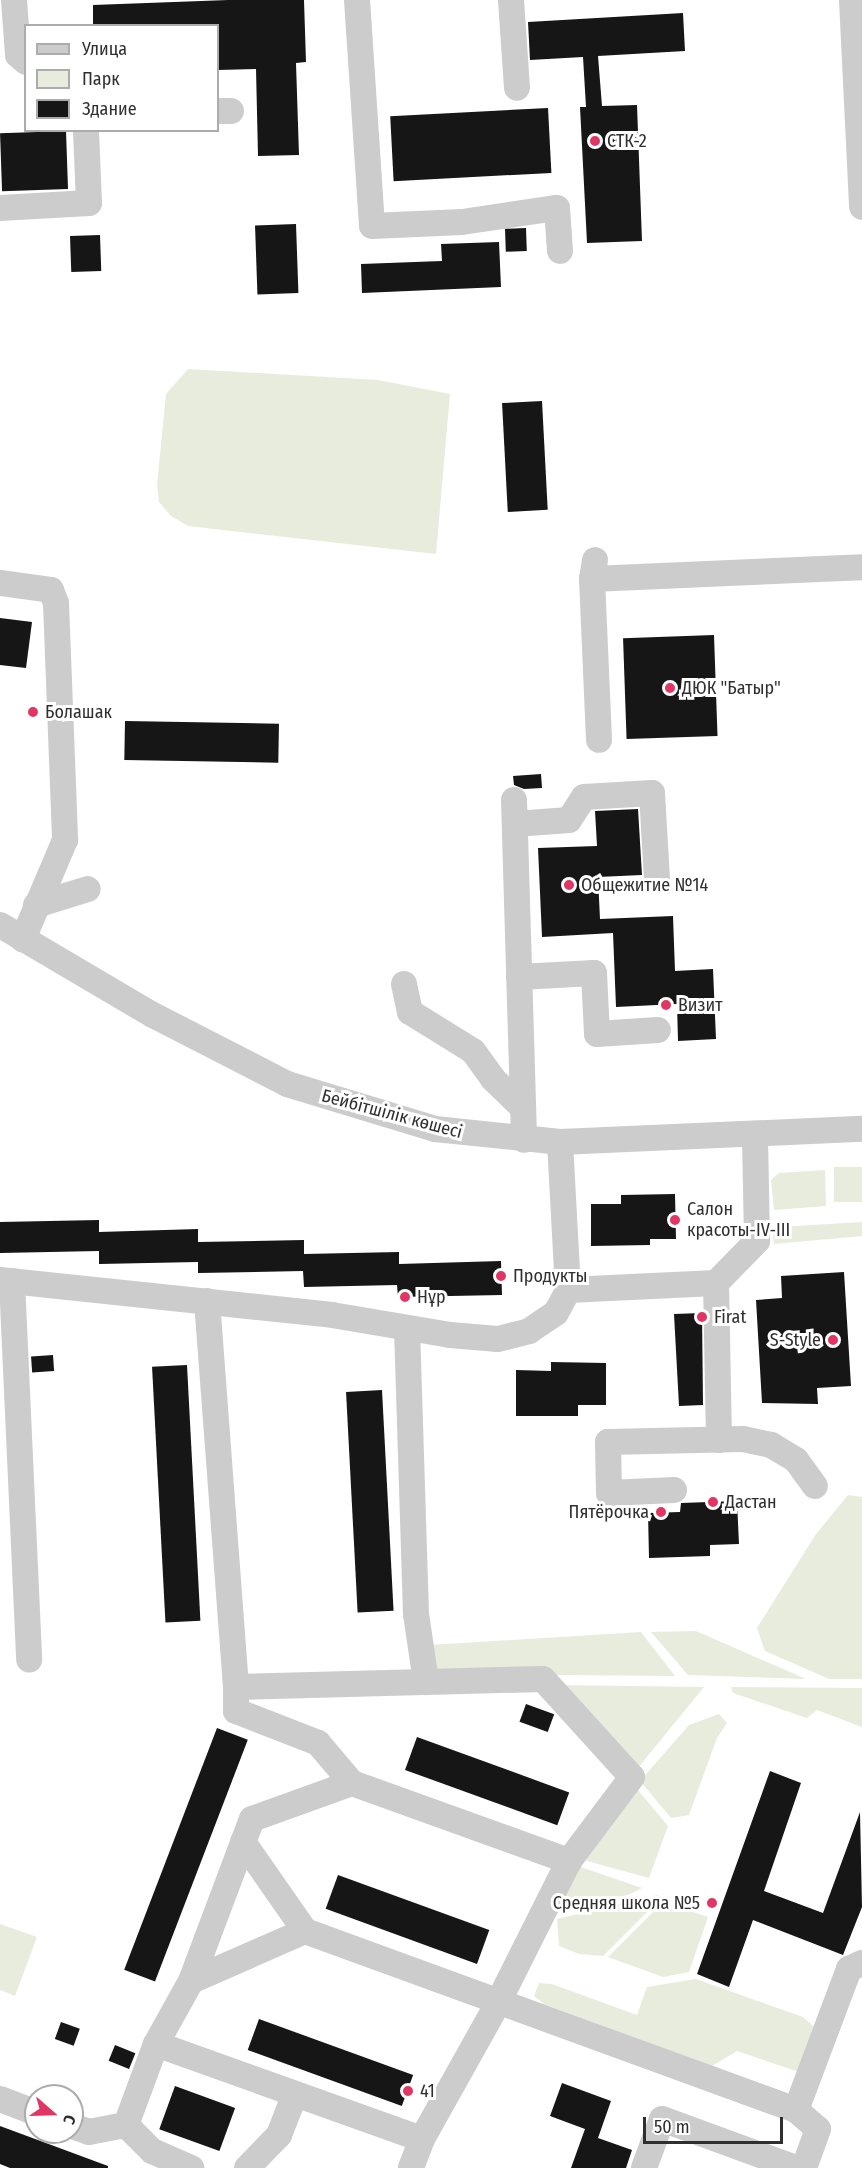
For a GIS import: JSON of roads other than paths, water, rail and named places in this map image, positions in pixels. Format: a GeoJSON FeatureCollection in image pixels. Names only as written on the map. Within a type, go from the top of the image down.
{"type":"FeatureCollection","features":[{"type":"Feature","properties":{"kind":"street"},"geometry":{"type":"LineString","coordinates":[[14,0],[14,60]]}},
{"type":"Feature","properties":{"kind":"street"},"geometry":{"type":"LineString","coordinates":[[357,0],[372,226],[462,222],[557,208],[560,251]]}},
{"type":"Feature","properties":{"kind":"street"},"geometry":{"type":"LineString","coordinates":[[511,0],[517,88]]}},
{"type":"Feature","properties":{"kind":"street"},"geometry":{"type":"LineString","coordinates":[[852,0],[862,207]]}},
{"type":"Feature","properties":{"kind":"street"},"geometry":{"type":"LineString","coordinates":[[0,208],[89,203],[86,132]]}},
{"type":"Feature","properties":{"kind":"street"},"geometry":{"type":"LineString","coordinates":[[599,740],[594,570],[862,567]]}},
{"type":"Feature","properties":{"kind":"street"},"geometry":{"type":"LineString","coordinates":[[0,583],[51,590],[56,603],[65,840],[23,939]]}},
{"type":"Feature","properties":{"kind":"street"},"geometry":{"type":"LineString","coordinates":[[524,1140],[514,812],[569,820],[584,797],[652,793],[657,879]]}},
{"type":"Feature","properties":{"kind":"street"},"geometry":{"type":"LineString","coordinates":[[36,905],[88,889]]}},
{"type":"Feature","properties":{"kind":"street","name":"Бейбітшілік көшесі"},"geometry":{"type":"LineString","coordinates":[[0,925],[153,1015],[287,1084],[435,1129],[560,1142],[755,1136],[862,1129]]}},
{"type":"Feature","properties":{"kind":"street"},"geometry":{"type":"LineString","coordinates":[[519,977],[594,974],[597,1034],[658,1030]]}},
{"type":"Feature","properties":{"kind":"street"},"geometry":{"type":"LineString","coordinates":[[404,984],[410,1012],[473,1051],[493,1078],[523,1107]]}},
{"type":"Feature","properties":{"kind":"street"},"geometry":{"type":"LineString","coordinates":[[568,1290],[716,1283],[757,1240],[755,1136]]}},
{"type":"Feature","properties":{"kind":"street"},"geometry":{"type":"LineString","coordinates":[[29,1660],[6,1281],[332,1315],[407,1328],[498,1339],[529,1331],[556,1313],[568,1290],[560,1142]]}},
{"type":"Feature","properties":{"kind":"street"},"geometry":{"type":"LineString","coordinates":[[716,1283],[719,1440]]}},
{"type":"Feature","properties":{"kind":"street"},"geometry":{"type":"LineString","coordinates":[[207,1301],[236,1711],[318,1743],[352,1783],[569,1861]]}},
{"type":"Feature","properties":{"kind":"street"},"geometry":{"type":"LineString","coordinates":[[407,1328],[416,1614],[426,1682]]}},
{"type":"Feature","properties":{"kind":"street"},"geometry":{"type":"LineString","coordinates":[[674,1490],[609,1493],[608,1442],[743,1439],[771,1445],[796,1460],[815,1486]]}},
{"type":"Feature","properties":{"kind":"street"},"geometry":{"type":"LineString","coordinates":[[236,1687],[543,1679],[632,1777],[569,1861],[498,2003],[422,2139],[411,2168]]}},
{"type":"Feature","properties":{"kind":"street"},"geometry":{"type":"LineString","coordinates":[[126,2126],[156,2044],[191,1981],[252,1819],[352,1783]]}},
{"type":"Feature","properties":{"kind":"street"},"geometry":{"type":"LineString","coordinates":[[243,1842],[305,1931],[796,2110],[818,2129],[804,2168]]}},
{"type":"Feature","properties":{"kind":"street"},"geometry":{"type":"LineString","coordinates":[[191,1981],[305,1931]]}},
{"type":"Feature","properties":{"kind":"street"},"geometry":{"type":"LineString","coordinates":[[796,2110],[849,1969],[862,1963]]}},
{"type":"Feature","properties":{"kind":"street"},"geometry":{"type":"LineString","coordinates":[[156,2044],[422,2139]]}},
{"type":"Feature","properties":{"kind":"street"},"geometry":{"type":"LineString","coordinates":[[247,2168],[279,2136],[295,2094]]}},
{"type":"Feature","properties":{"kind":"street"},"geometry":{"type":"LineString","coordinates":[[0,2099],[24,2108]]}},
{"type":"Feature","properties":{"kind":"street"},"geometry":{"type":"LineString","coordinates":[[644,2168],[662,2119],[796,2168]]}},
{"type":"Feature","properties":{"kind":"street"},"geometry":{"type":"LineString","coordinates":[[84,2130],[89,2132],[126,2126]]}},
{"type":"Feature","properties":{"kind":"street"},"geometry":{"type":"LineString","coordinates":[[126,2126],[153,2151],[191,2168]]}},
{"type":"Feature","properties":{"kind":"place","name":"СТК-2"},"geometry":{"type":"Point","coordinates":[595,141]}},
{"type":"Feature","properties":{"kind":"place","name":"ДЮК \"Батыр\""},"geometry":{"type":"Point","coordinates":[670,688]}},
{"type":"Feature","properties":{"kind":"place","name":"Болашак"},"geometry":{"type":"Point","coordinates":[33,712]}},
{"type":"Feature","properties":{"kind":"place","name":"Общежитие №14"},"geometry":{"type":"Point","coordinates":[569,885]}},
{"type":"Feature","properties":{"kind":"place","name":"Визит"},"geometry":{"type":"Point","coordinates":[666,1005]}},
{"type":"Feature","properties":{"kind":"place","name":"Салон красоты-IV-III"},"geometry":{"type":"Point","coordinates":[675,1220]}},
{"type":"Feature","properties":{"kind":"place","name":"Продукты"},"geometry":{"type":"Point","coordinates":[501,1276]}},
{"type":"Feature","properties":{"kind":"place","name":"Нұр"},"geometry":{"type":"Point","coordinates":[405,1297]}},
{"type":"Feature","properties":{"kind":"place","name":"Firat"},"geometry":{"type":"Point","coordinates":[702,1317]}},
{"type":"Feature","properties":{"kind":"place","name":"S-Style"},"geometry":{"type":"Point","coordinates":[833,1340]}},
{"type":"Feature","properties":{"kind":"place","name":"Дастан"},"geometry":{"type":"Point","coordinates":[713,1502]}},
{"type":"Feature","properties":{"kind":"place","name":"Пятёрочка"},"geometry":{"type":"Point","coordinates":[661,1512]}},
{"type":"Feature","properties":{"kind":"place","name":"Средняя школа №5"},"geometry":{"type":"Point","coordinates":[712,1903]}},
{"type":"Feature","properties":{"kind":"place","name":"41"},"geometry":{"type":"Point","coordinates":[408,2091]}}]}
